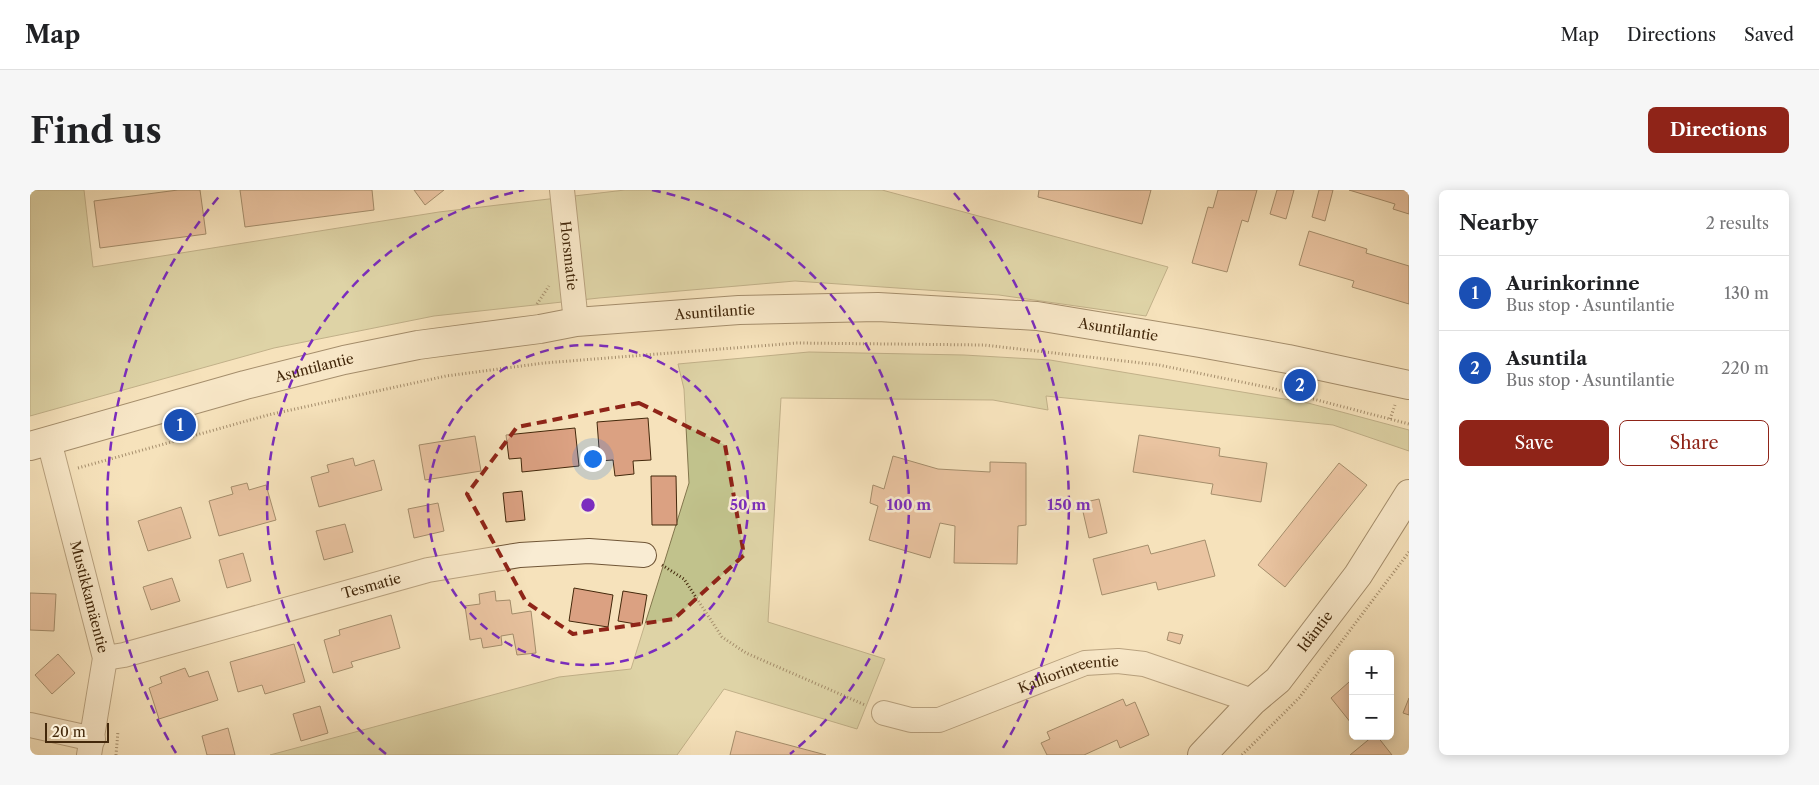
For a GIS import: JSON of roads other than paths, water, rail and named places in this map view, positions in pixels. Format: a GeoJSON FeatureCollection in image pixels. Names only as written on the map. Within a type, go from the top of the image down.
{"type":"FeatureCollection","features":[{"type":"Feature","properties":{"kind":"street","name":"Horsmatie"},"geometry":{"type":"LineString","coordinates":[[562,190],[576,322]]}},
{"type":"Feature","properties":{"kind":"street","name":"Asuntilantie"},"geometry":{"type":"LineString","coordinates":[[39,444],[173,405],[344,360],[418,345],[540,329],[576,322],[739,310],[878,308],[1037,316],[1200,342],[1409,385]]}},
{"type":"Feature","properties":{"kind":"street","name":"Mustikkamäentie"},"geometry":{"type":"LineString","coordinates":[[39,444],[57,472],[105,658],[91,747]]}},
{"type":"Feature","properties":{"kind":"street","name":"Idäntie"},"geometry":{"type":"LineString","coordinates":[[1202,755],[1253,701],[1278,680],[1358,575],[1409,494]]}},
{"type":"Feature","properties":{"kind":"street","name":"Tesmatie"},"geometry":{"type":"LineString","coordinates":[[105,658],[124,655],[428,570],[520,555],[589,552],[644,555]]}},
{"type":"Feature","properties":{"kind":"street","name":"Kalliorinteentie"},"geometry":{"type":"LineString","coordinates":[[884,713],[911,720],[939,720],[1085,663],[1118,661],[1144,664],[1253,701]]}},
{"type":"Feature","properties":{"kind":"street"},"geometry":{"type":"LineString","coordinates":[[30,725],[91,747]]}},
{"type":"Feature","properties":{"kind":"place","name":"Asuntila"},"geometry":{"type":"Point","coordinates":[1300,385]}},
{"type":"Feature","properties":{"kind":"place","name":"Aurinkorinne"},"geometry":{"type":"Point","coordinates":[180,425]}}]}
